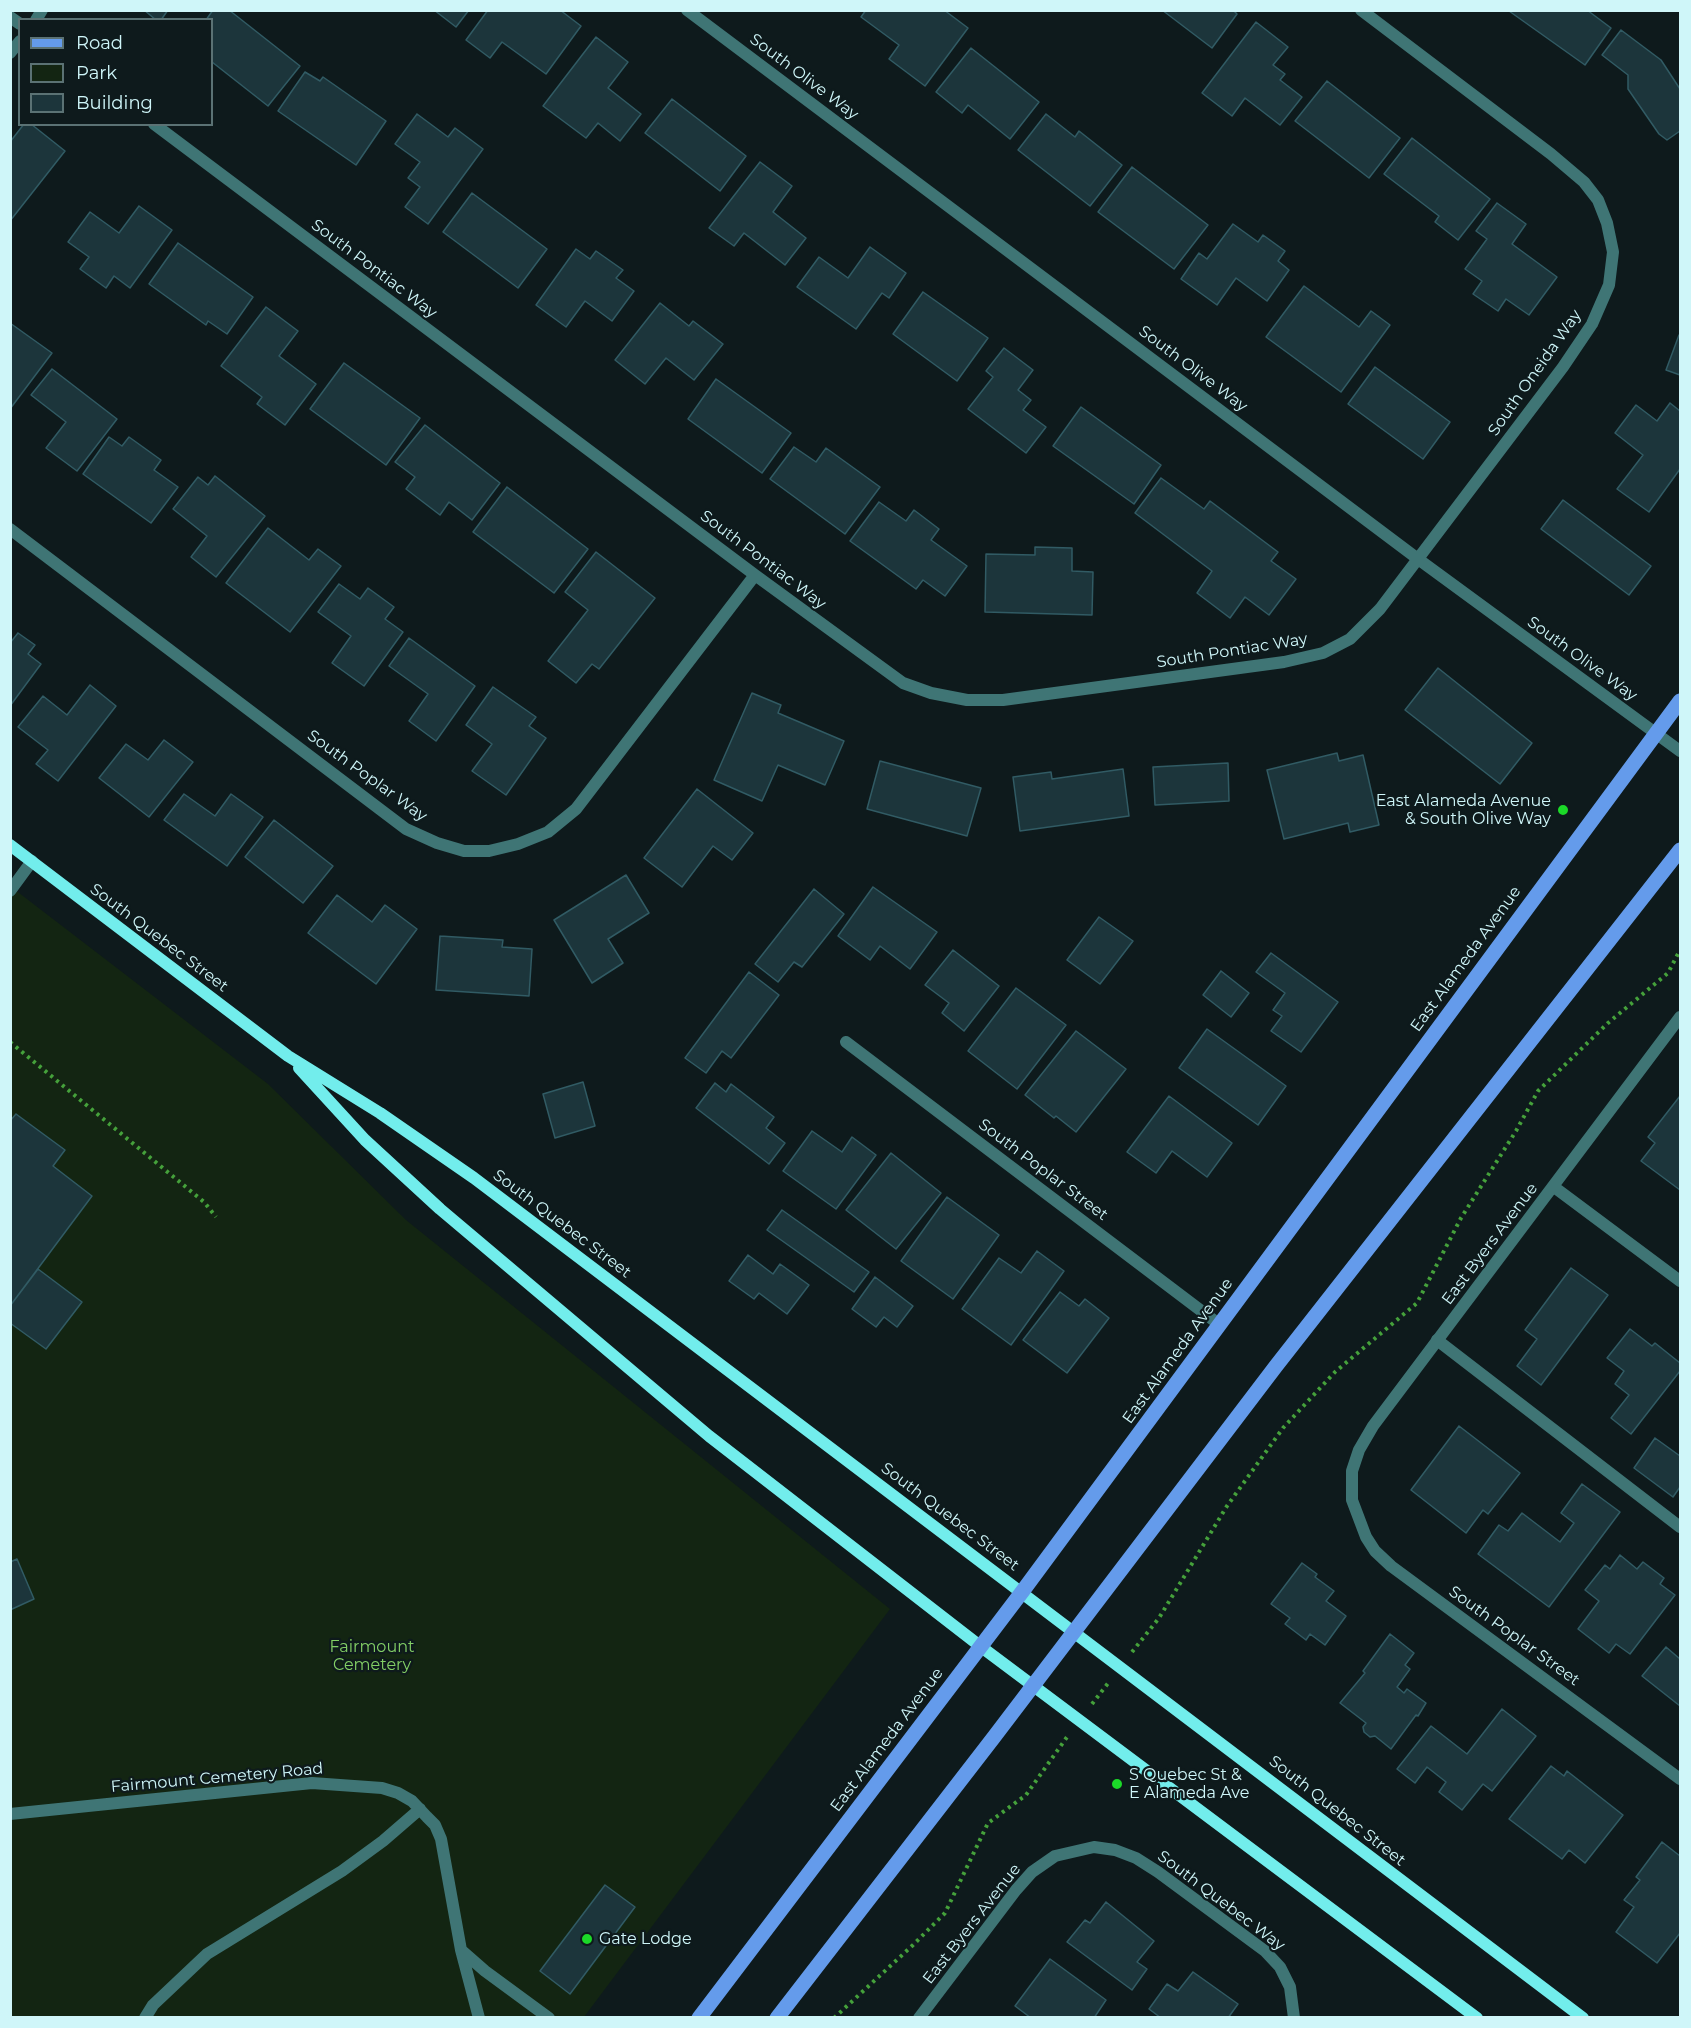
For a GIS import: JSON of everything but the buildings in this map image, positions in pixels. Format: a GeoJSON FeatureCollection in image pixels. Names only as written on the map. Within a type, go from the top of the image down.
{"type":"FeatureCollection","features":[{"type":"Feature","properties":{"kind":"main road","name":"East Alameda Avenue"},"geometry":{"type":"LineString","coordinates":[[699,2018],[1022,1592],[1680,701]]}},
{"type":"Feature","properties":{"kind":"main road","name":"South Quebec Street"},"geometry":{"type":"LineString","coordinates":[[10,845],[288,1056],[380,1113],[465,1172],[1583,2018]]}},
{"type":"Feature","properties":{"kind":"main road"},"geometry":{"type":"LineString","coordinates":[[777,2018],[1034,1686],[1073,1631],[1276,1366],[1680,850]]}},
{"type":"Feature","properties":{"kind":"main road","name":"South Quebec Street"},"geometry":{"type":"LineString","coordinates":[[288,1056],[365,1140],[440,1209],[709,1436],[980,1646],[1477,2018]]}},
{"type":"Feature","properties":{"kind":"street","name":"South Olive Way"},"geometry":{"type":"LineString","coordinates":[[687,10],[1418,559],[1680,751]]}},
{"type":"Feature","properties":{"kind":"street","name":"South Oneida Way"},"geometry":{"type":"LineString","coordinates":[[1362,10],[1551,154],[1584,182],[1598,200],[1607,223],[1613,252],[1609,285],[1592,324],[1563,367],[1418,559]]}},
{"type":"Feature","properties":{"kind":"street","name":"South Pontiac Way"},"geometry":{"type":"LineString","coordinates":[[157,126],[755,575],[903,683],[931,693],[967,700],[1003,700],[1284,662],[1323,653],[1350,639],[1361,630],[1418,559]]}},
{"type":"Feature","properties":{"kind":"street","name":"South Poplar Way"},"geometry":{"type":"LineString","coordinates":[[10,529],[406,829],[437,843],[464,851],[489,850],[518,844],[548,832],[576,809],[755,575]]}},
{"type":"Feature","properties":{"kind":"street"},"geometry":{"type":"LineString","coordinates":[[10,891],[32,861]]}},
{"type":"Feature","properties":{"kind":"street","name":"East Byers Avenue"},"geometry":{"type":"LineString","coordinates":[[1352,1500],[1352,1471],[1359,1450],[1373,1425],[1679,1024]]}},
{"type":"Feature","properties":{"kind":"street","name":"South Poplar Street"},"geometry":{"type":"LineString","coordinates":[[846,1042],[1220,1325]]}},
{"type":"Feature","properties":{"kind":"street"},"geometry":{"type":"LineString","coordinates":[[1554,1187],[1680,1281]]}},
{"type":"Feature","properties":{"kind":"street"},"geometry":{"type":"LineString","coordinates":[[1437,1340],[1680,1527]]}},
{"type":"Feature","properties":{"kind":"street","name":"South Poplar Street"},"geometry":{"type":"LineString","coordinates":[[1352,1500],[1365,1537],[1375,1551],[1391,1566],[1680,1779]]}},
{"type":"Feature","properties":{"kind":"street","name":"Fairmount Cemetery Road"},"geometry":{"type":"LineString","coordinates":[[10,1814],[312,1783],[382,1788],[398,1793],[412,1801],[435,1825],[441,1839],[461,1950],[479,2018]]}},
{"type":"Feature","properties":{"kind":"street"},"geometry":{"type":"LineString","coordinates":[[145,2018],[153,2005],[207,1954],[342,1871],[383,1841],[420,1809]]}},
{"type":"Feature","properties":{"kind":"street","name":"South Quebec Way"},"geometry":{"type":"LineString","coordinates":[[1055,1856],[1094,1847],[1115,1850],[1136,1858],[1158,1872],[1273,1959],[1280,1967],[1290,1987],[1294,2018]]}},
{"type":"Feature","properties":{"kind":"street","name":"East Byers Avenue"},"geometry":{"type":"LineString","coordinates":[[919,2018],[1016,1890],[1032,1872],[1055,1856]]}},
{"type":"Feature","properties":{"kind":"street"},"geometry":{"type":"LineString","coordinates":[[461,1950],[485,1971],[549,2018]]}},
{"type":"Feature","properties":{"kind":"path"},"geometry":{"type":"LineString","coordinates":[[1144,1638],[1159,1618],[1227,1506],[1283,1428],[1335,1371],[1417,1303],[1461,1218],[1539,1091],[1608,1023],[1668,973],[1680,950]]}},
{"type":"Feature","properties":{"kind":"path"},"geometry":{"type":"LineString","coordinates":[[10,1042],[204,1202],[216,1217]]}},
{"type":"Feature","properties":{"kind":"path"},"geometry":{"type":"LineString","coordinates":[[834,2018],[945,1913],[988,1823],[1026,1795],[1061,1745]]}},
{"type":"Feature","properties":{"kind":"green space","name":"Fairmount Cemetery"},"geometry":{"type":"Polygon","coordinates":[[[10,886],[268,1084],[406,1220],[890,1609],[584,2017],[11,2017],[10,886]]]}},
{"type":"Feature","properties":{"kind":"place","name":"East Alameda Avenue & South Olive Way"},"geometry":{"type":"Point","coordinates":[1563,810]}},
{"type":"Feature","properties":{"kind":"place","name":"S Quebec St & E Alameda Ave"},"geometry":{"type":"Point","coordinates":[1117,1784]}},
{"type":"Feature","properties":{"kind":"place","name":"Gate Lodge"},"geometry":{"type":"Point","coordinates":[587,1939]}}]}
